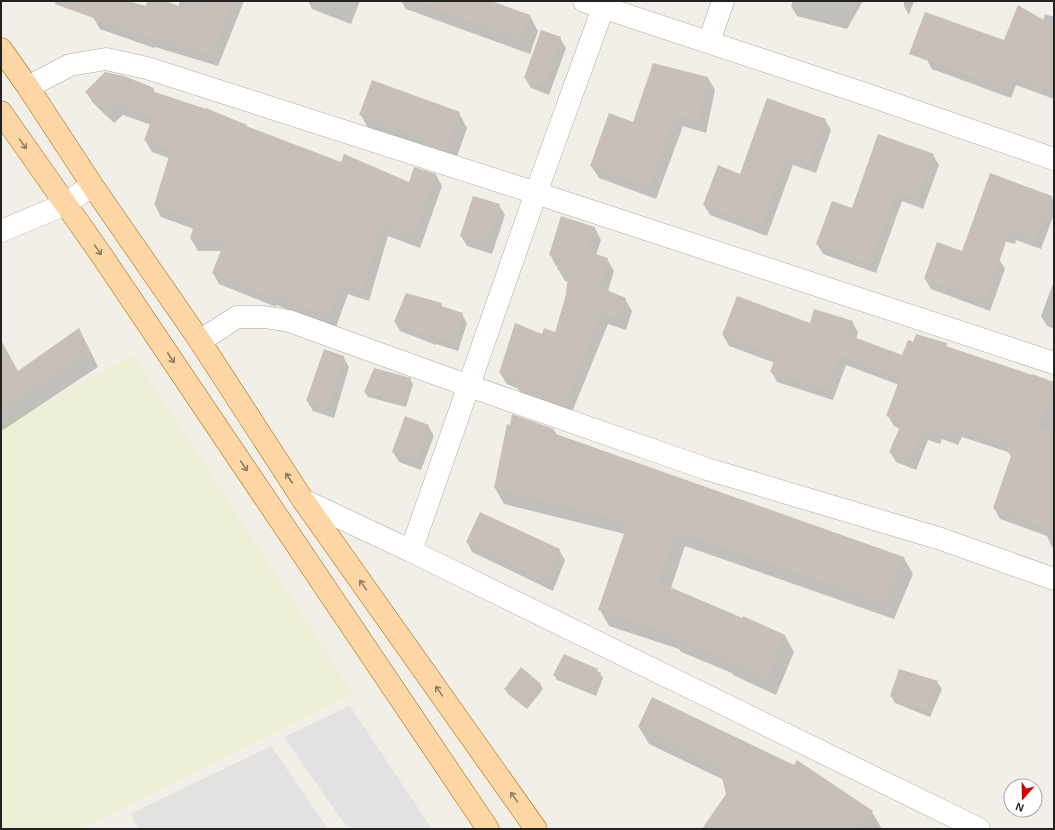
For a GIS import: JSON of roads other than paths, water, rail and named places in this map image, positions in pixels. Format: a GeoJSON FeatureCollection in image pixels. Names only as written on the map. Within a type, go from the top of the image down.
{"type":"FeatureCollection","features":[{"type":"Feature","properties":{"kind":"main road"},"geometry":{"type":"LineString","coordinates":[[1,49],[28,87],[92,186],[200,341],[303,500],[536,829]]}},
{"type":"Feature","properties":{"kind":"main road"},"geometry":{"type":"LineString","coordinates":[[1,112],[100,253],[488,829]]}},
{"type":"Feature","properties":{"kind":"street"},"geometry":{"type":"LineString","coordinates":[[709,42],[724,1]]}},
{"type":"Feature","properties":{"kind":"street"},"geometry":{"type":"LineString","coordinates":[[411,551],[536,192],[594,4],[1054,159]]}},
{"type":"Feature","properties":{"kind":"street"},"geometry":{"type":"LineString","coordinates":[[28,87],[70,65],[106,59],[147,68],[536,192],[1054,363]]}},
{"type":"Feature","properties":{"kind":"street"},"geometry":{"type":"LineString","coordinates":[[1,231],[66,204],[92,186]]}},
{"type":"Feature","properties":{"kind":"street"},"geometry":{"type":"LineString","coordinates":[[200,341],[238,317],[264,317],[289,321],[707,469],[940,539],[1054,579]]}},
{"type":"Feature","properties":{"kind":"street"},"geometry":{"type":"LineString","coordinates":[[303,500],[411,551],[979,829]]}}]}
